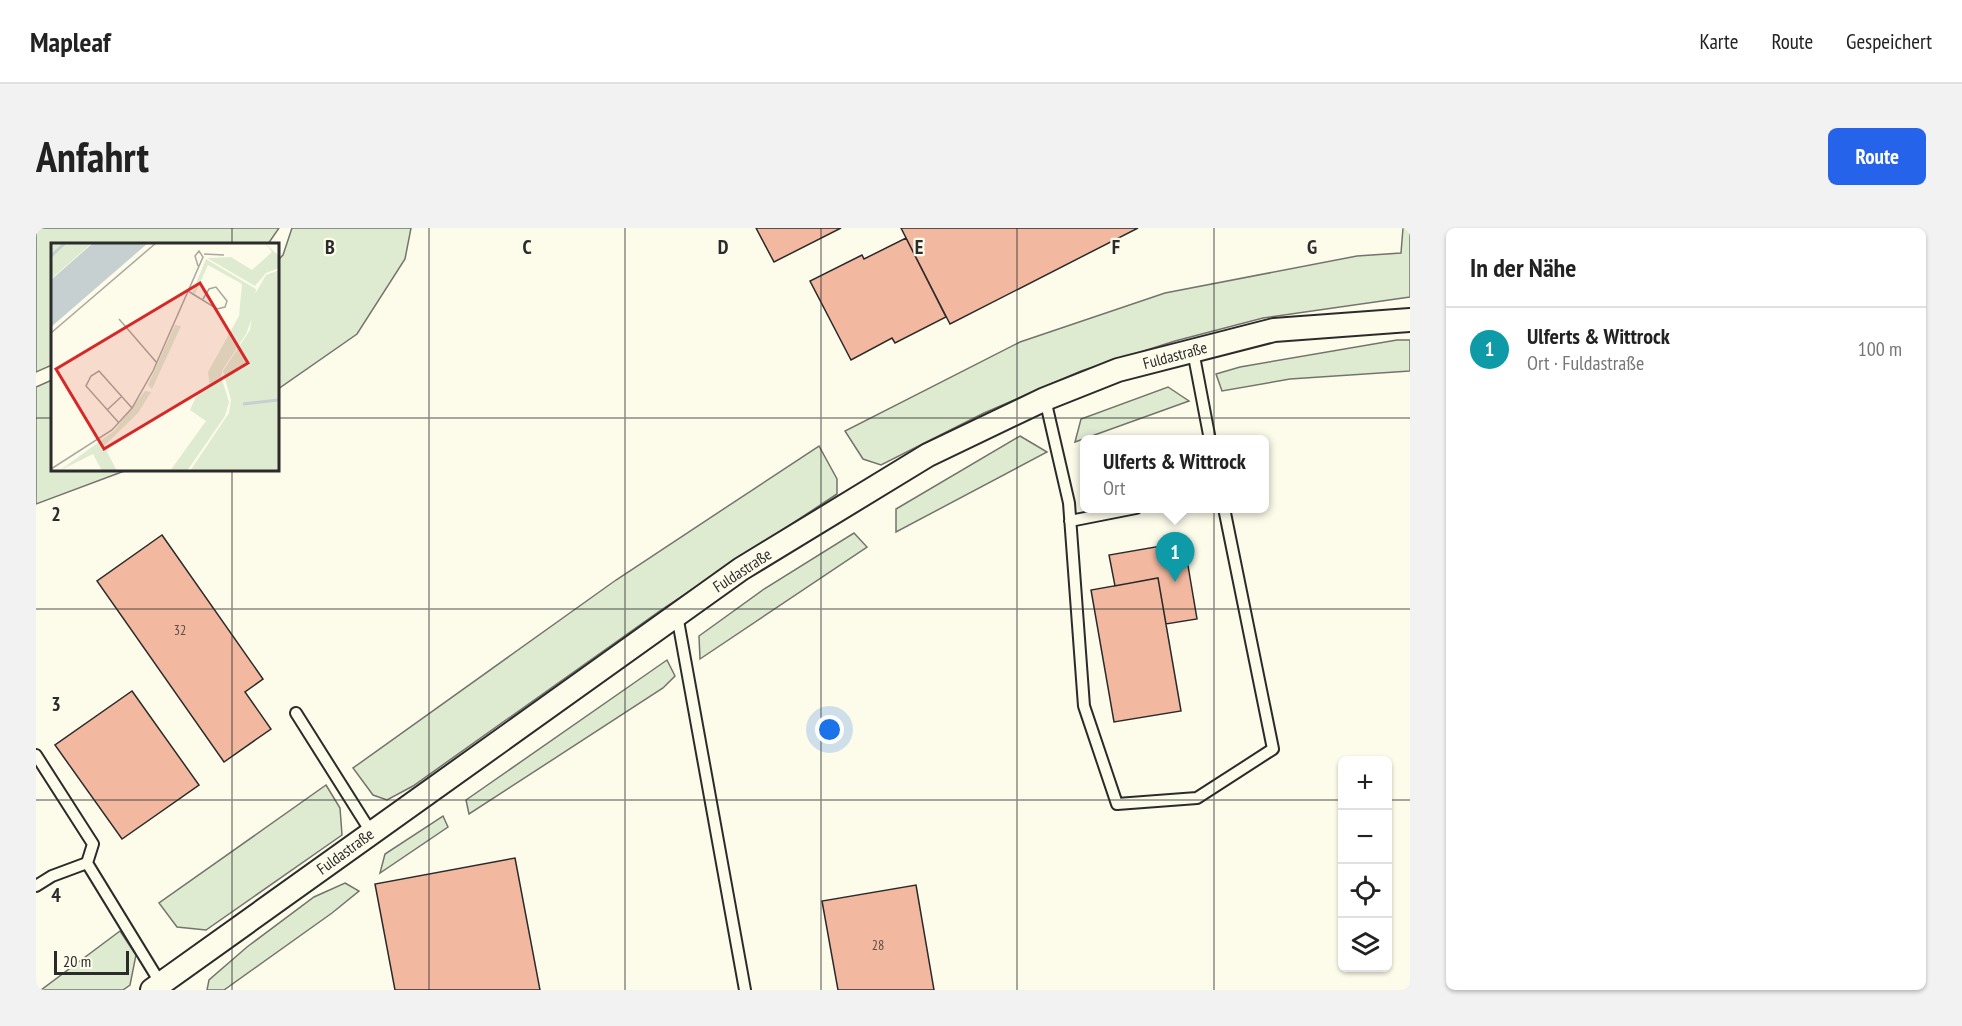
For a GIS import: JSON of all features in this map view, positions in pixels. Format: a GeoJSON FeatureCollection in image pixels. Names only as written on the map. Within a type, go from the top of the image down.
{"type":"FeatureCollection","features":[{"type":"Feature","properties":{"kind":"street","name":"Fuldastraße"},"geometry":{"type":"LineString","coordinates":[[157,987],[741,569],[928,455],[1045,399],[1118,370],[1274,330],[1410,320]]}},
{"type":"Feature","properties":{"kind":"lane"},"geometry":{"type":"LineString","coordinates":[[1192,351],[1209,435]]}},
{"type":"Feature","properties":{"kind":"lane"},"geometry":{"type":"LineString","coordinates":[[1045,399],[1069,503],[1084,706],[1117,804],[1197,798],[1273,749],[1225,513]]}},
{"type":"Feature","properties":{"kind":"lane"},"geometry":{"type":"LineString","coordinates":[[1071,521],[1111,513]]}},
{"type":"Feature","properties":{"kind":"lane"},"geometry":{"type":"LineString","coordinates":[[677,615],[744,990]]}},
{"type":"Feature","properties":{"kind":"lane"},"geometry":{"type":"LineString","coordinates":[[296,713],[371,832]]}},
{"type":"Feature","properties":{"kind":"lane"},"geometry":{"type":"LineString","coordinates":[[36,755],[93,844],[87,863],[157,987]]}},
{"type":"Feature","properties":{"kind":"lane"},"geometry":{"type":"LineString","coordinates":[[36,886],[52,876],[87,863]]}},
{"type":"Feature","properties":{"kind":"green space"},"geometry":{"type":"Polygon","coordinates":[[[36,228],[279,228],[269,243],[51,243],[51,365],[36,372],[36,228]]]}},
{"type":"Feature","properties":{"kind":"green space"},"geometry":{"type":"Polygon","coordinates":[[[292,228],[411,228],[405,259],[357,334],[279,388],[279,259],[283,255],[292,228]]]}},
{"type":"Feature","properties":{"kind":"green space"},"geometry":{"type":"Polygon","coordinates":[[[1403,228],[1410,228],[1410,297],[1263,318],[1175,341],[1081,371],[984,413],[881,465],[863,459],[845,431],[1020,342],[1165,293],[1357,256],[1401,253],[1403,228]]]}},
{"type":"Feature","properties":{"kind":"green space"},"geometry":{"type":"Polygon","coordinates":[[[1397,340],[1410,340],[1410,371],[1290,379],[1222,391],[1216,374],[1240,367],[1397,340]]]}},
{"type":"Feature","properties":{"kind":"green space"},"geometry":{"type":"Polygon","coordinates":[[[51,380],[51,471],[124,471],[36,504],[36,387],[51,380]]]}},
{"type":"Feature","properties":{"kind":"green space"},"geometry":{"type":"Polygon","coordinates":[[[1168,387],[1189,401],[1094,435],[1080,435],[1080,440],[1075,442],[1081,419],[1168,387]]]}},
{"type":"Feature","properties":{"kind":"green space"},"geometry":{"type":"Polygon","coordinates":[[[1020,436],[1047,452],[896,532],[896,509],[1020,436]]]}},
{"type":"Feature","properties":{"kind":"green space"},"geometry":{"type":"Polygon","coordinates":[[[819,446],[837,479],[837,494],[661,610],[413,786],[387,800],[373,795],[353,768],[616,580],[819,446]]]}},
{"type":"Feature","properties":{"kind":"green space"},"geometry":{"type":"Polygon","coordinates":[[[854,533],[867,547],[700,659],[699,636],[764,589],[854,533]]]}},
{"type":"Feature","properties":{"kind":"green space"},"geometry":{"type":"Polygon","coordinates":[[[667,660],[675,676],[663,688],[469,814],[466,800],[667,660]]]}},
{"type":"Feature","properties":{"kind":"green space"},"geometry":{"type":"Polygon","coordinates":[[[326,785],[340,808],[342,835],[206,930],[177,927],[159,903],[326,785]]]}},
{"type":"Feature","properties":{"kind":"green space"},"geometry":{"type":"Polygon","coordinates":[[[443,816],[448,827],[380,873],[385,854],[443,816]]]}},
{"type":"Feature","properties":{"kind":"green space"},"geometry":{"type":"Polygon","coordinates":[[[345,883],[359,891],[224,990],[207,990],[209,980],[247,947],[314,897],[345,883]]]}},
{"type":"Feature","properties":{"kind":"green space"},"geometry":{"type":"Polygon","coordinates":[[[120,931],[136,955],[130,985],[123,990],[41,990],[120,931]]]}},
{"type":"Feature","properties":{"kind":"building"},"geometry":{"type":"Polygon","coordinates":[[[756,228],[841,228],[774,262],[756,228]]]}},
{"type":"Feature","properties":{"kind":"building"},"geometry":{"type":"Polygon","coordinates":[[[901,228],[1138,228],[950,324],[901,228]]]}},
{"type":"Feature","properties":{"kind":"building"},"geometry":{"type":"Polygon","coordinates":[[[906,238],[946,317],[895,343],[892,338],[851,360],[810,281],[862,255],[864,259],[906,238]]]}},
{"type":"Feature","properties":{"kind":"building"},"geometry":{"type":"Polygon","coordinates":[[[162,535],[263,679],[245,692],[271,729],[224,762],[97,581],[162,535]]]}},
{"type":"Feature","properties":{"kind":"building"},"geometry":{"type":"Polygon","coordinates":[[[1184,542],[1197,619],[1166,624],[1158,578],[1115,586],[1109,555],[1184,542]]]}},
{"type":"Feature","properties":{"kind":"building"},"geometry":{"type":"Polygon","coordinates":[[[1158,578],[1181,711],[1114,722],[1091,590],[1158,578]]]}},
{"type":"Feature","properties":{"kind":"building"},"geometry":{"type":"Polygon","coordinates":[[[132,691],[199,785],[122,839],[55,745],[132,691]]]}},
{"type":"Feature","properties":{"kind":"building"},"geometry":{"type":"Polygon","coordinates":[[[515,858],[540,990],[395,990],[375,884],[515,858]]]}},
{"type":"Feature","properties":{"kind":"building"},"geometry":{"type":"Polygon","coordinates":[[[916,885],[934,990],[838,990],[822,901],[916,885]]]}},
{"type":"Feature","properties":{"kind":"place","name":"Ulferts & Wittrock"},"geometry":{"type":"Point","coordinates":[1175,582]}}]}
